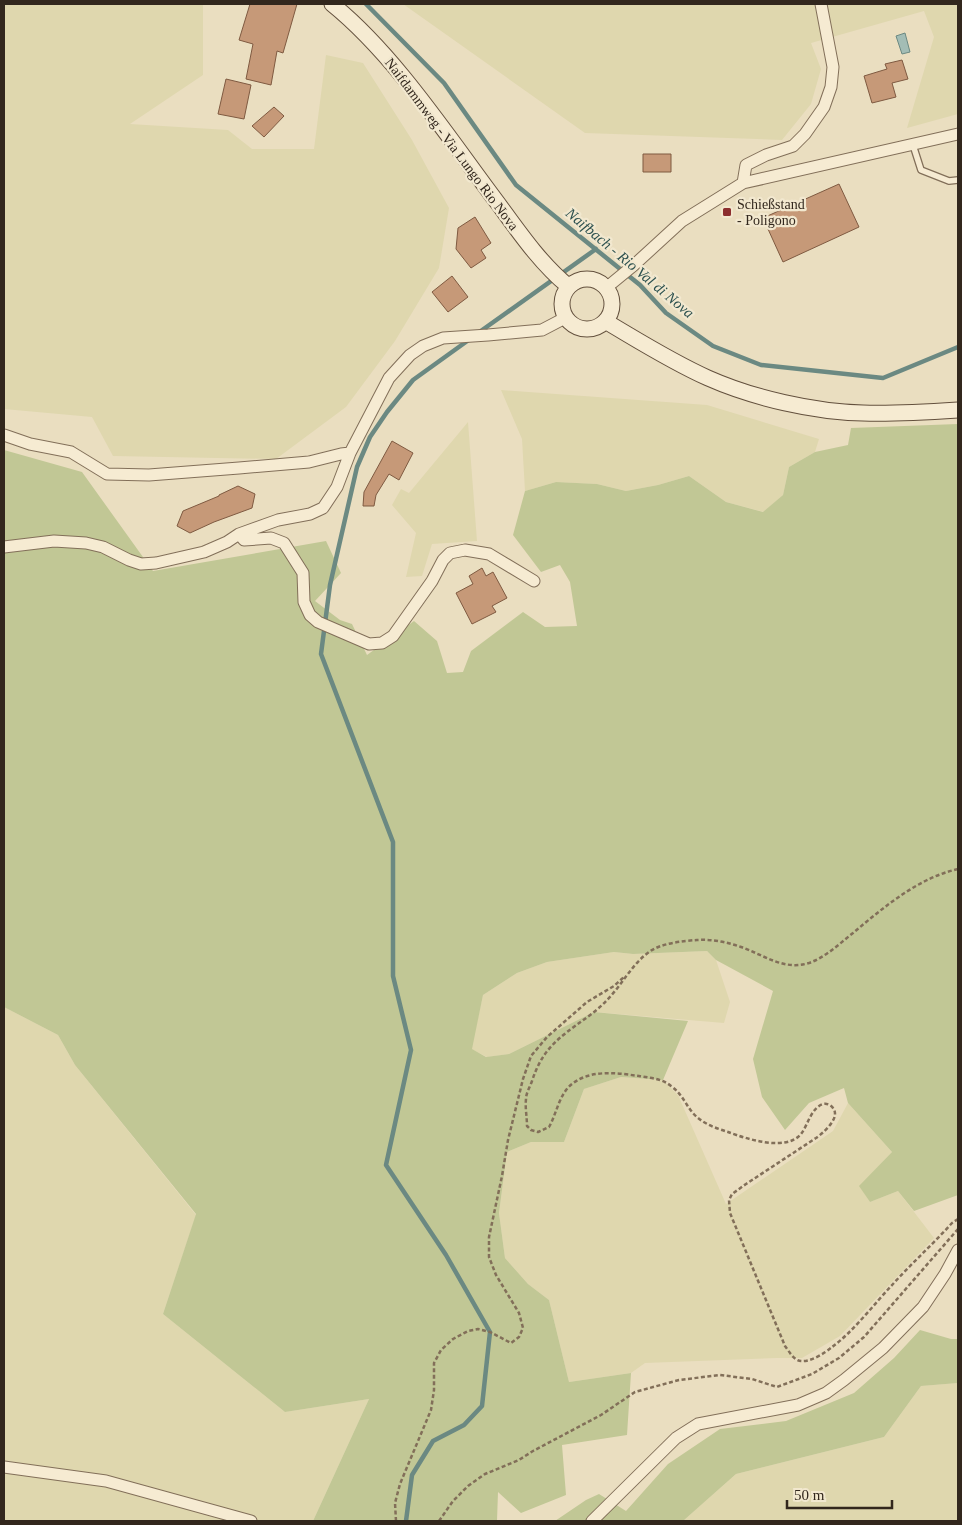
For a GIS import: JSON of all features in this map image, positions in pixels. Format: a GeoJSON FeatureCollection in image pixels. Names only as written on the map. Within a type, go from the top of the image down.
{"type":"FeatureCollection","features":[{"type":"Feature","properties":{"kind":"main road","name":"Naifdammweg - Via Lungo Rio Nova"},"geometry":{"type":"LineString","coordinates":[[332,4],[383,54],[533,250],[561,280]]}},
{"type":"Feature","properties":{"kind":"main road"},"geometry":{"type":"LineString","coordinates":[[583,279],[592,279],[606,288],[612,301],[612,308],[605,321],[592,329],[584,330],[570,324],[562,310],[561,302],[564,293],[561,280],[575,282],[583,279]]}},
{"type":"Feature","properties":{"kind":"main road"},"geometry":{"type":"LineString","coordinates":[[605,321],[678,364],[710,379],[764,397],[812,408],[862,413],[923,413],[958,410]]}},
{"type":"Feature","properties":{"kind":"street"},"geometry":{"type":"LineString","coordinates":[[743,183],[746,166],[766,155],[793,146],[805,134],[824,107],[831,87],[833,67],[821,4]]}},
{"type":"Feature","properties":{"kind":"street"},"geometry":{"type":"LineString","coordinates":[[606,288],[682,221],[743,183],[958,134]]}},
{"type":"Feature","properties":{"kind":"street"},"geometry":{"type":"LineString","coordinates":[[4,547],[54,541],[86,543],[103,547],[141,564],[156,563],[204,552],[239,534],[278,520],[310,514],[323,508],[337,488],[350,453],[389,378],[410,355],[423,346],[443,338],[542,330],[565,318]]}},
{"type":"Feature","properties":{"kind":"street"},"geometry":{"type":"LineString","coordinates":[[4,436],[30,444],[71,452],[107,474],[149,475],[309,462],[350,453]]}},
{"type":"Feature","properties":{"kind":"street"},"geometry":{"type":"LineString","coordinates":[[239,534],[244,540],[270,538],[284,543],[303,573],[304,602],[310,615],[322,624],[368,644],[382,643],[393,636],[432,581],[443,560],[450,553],[465,550],[489,554],[534,582]]}},
{"type":"Feature","properties":{"kind":"street"},"geometry":{"type":"LineString","coordinates":[[592,1521],[676,1438],[698,1424],[798,1405],[826,1393],[844,1380],[883,1348],[923,1307],[946,1274],[958,1250]]}},
{"type":"Feature","properties":{"kind":"street"},"geometry":{"type":"LineString","coordinates":[[4,1467],[106,1481],[250,1521]]}},
{"type":"Feature","properties":{"kind":"lane"},"geometry":{"type":"LineString","coordinates":[[913,145],[920,170],[949,181],[958,180]]}},
{"type":"Feature","properties":{"kind":"path"},"geometry":{"type":"LineString","coordinates":[[958,869],[947,871],[911,888],[827,954],[809,963],[791,966],[776,962],[741,947],[710,940],[696,940],[659,947],[649,952],[608,999],[556,1040],[545,1053],[538,1064],[526,1098],[527,1126],[531,1130],[538,1132],[549,1127],[562,1095],[573,1083],[588,1076],[620,1073],[658,1079],[670,1084],[694,1114],[707,1124],[736,1135],[770,1143],[784,1143],[792,1140],[800,1135],[817,1108],[828,1104],[833,1106],[835,1116],[826,1130],[732,1194],[729,1200],[730,1213],[785,1346],[797,1360],[808,1360],[842,1340],[896,1281],[958,1219]]}},
{"type":"Feature","properties":{"kind":"path"},"geometry":{"type":"LineString","coordinates":[[396,1521],[395,1503],[400,1484],[431,1410],[434,1390],[434,1362],[441,1350],[453,1339],[468,1331],[484,1330],[512,1342],[519,1337],[523,1328],[520,1313],[496,1275],[489,1257],[489,1238],[508,1140],[523,1079],[531,1056],[547,1038],[587,1002],[614,986],[630,972]]}},
{"type":"Feature","properties":{"kind":"path"},"geometry":{"type":"LineString","coordinates":[[439,1521],[453,1501],[484,1474],[520,1460],[533,1451],[601,1415],[635,1392],[679,1380],[720,1376],[752,1379],[777,1387],[812,1374],[839,1358],[864,1337],[958,1228]]}},
{"type":"Feature","properties":{"kind":"shaded area"},"geometry":{"type":"Polygon","coordinates":[[[4,4],[203,4],[203,75],[130,124],[228,130],[252,149],[314,149],[326,55],[363,63],[412,140],[449,208],[439,268],[395,341],[346,407],[276,459],[113,456],[92,417],[4,409],[4,4]]]}},
{"type":"Feature","properties":{"kind":"shaded area"},"geometry":{"type":"Polygon","coordinates":[[[403,4],[958,4],[958,114],[907,128],[934,37],[924,11],[811,43],[821,69],[811,104],[782,140],[585,133],[403,4]]]}},
{"type":"Feature","properties":{"kind":"shaded area"},"geometry":{"type":"Polygon","coordinates":[[[501,390],[707,405],[819,439],[815,452],[789,467],[783,495],[764,512],[726,502],[689,476],[658,485],[626,491],[597,484],[556,482],[525,491],[522,439],[501,390]]]}},
{"type":"Feature","properties":{"kind":"shaded area"},"geometry":{"type":"Polygon","coordinates":[[[468,422],[477,541],[432,544],[422,576],[406,577],[416,533],[392,505],[401,489],[409,493],[468,422]]]}},
{"type":"Feature","properties":{"kind":"shaded area"},"geometry":{"type":"Polygon","coordinates":[[[707,951],[716,960],[730,1002],[724,1023],[594,1012],[509,1054],[487,1057],[471,1049],[483,995],[517,973],[547,962],[614,952],[633,954],[707,951]]]}},
{"type":"Feature","properties":{"kind":"shaded area"},"geometry":{"type":"Polygon","coordinates":[[[4,1007],[58,1035],[75,1065],[196,1215],[163,1314],[285,1412],[369,1399],[313,1521],[4,1521],[4,1007]]]}},
{"type":"Feature","properties":{"kind":"shaded area"},"geometry":{"type":"Polygon","coordinates":[[[621,1077],[663,1080],[678,1095],[726,1204],[833,1131],[848,1103],[892,1152],[860,1186],[870,1202],[898,1191],[934,1238],[840,1336],[802,1358],[645,1363],[631,1373],[569,1382],[549,1300],[528,1284],[505,1258],[499,1213],[507,1152],[531,1142],[564,1142],[584,1089],[621,1077]]]}},
{"type":"Feature","properties":{"kind":"shaded area"},"geometry":{"type":"Polygon","coordinates":[[[958,1383],[958,1521],[683,1521],[736,1474],[884,1437],[921,1386],[958,1383]]]}},
{"type":"Feature","properties":{"kind":"green space"},"geometry":{"type":"Polygon","coordinates":[[[958,424],[958,1195],[914,1211],[898,1191],[870,1202],[859,1186],[892,1152],[848,1103],[844,1088],[809,1103],[785,1130],[762,1097],[753,1059],[773,991],[716,960],[707,951],[633,954],[614,952],[547,962],[517,973],[483,995],[472,1049],[486,1057],[509,1054],[594,1012],[688,1021],[663,1080],[621,1077],[584,1089],[564,1142],[531,1142],[507,1152],[499,1213],[505,1258],[528,1284],[549,1300],[569,1382],[631,1373],[627,1435],[562,1445],[566,1495],[521,1513],[498,1492],[497,1521],[313,1521],[369,1399],[285,1412],[163,1314],[196,1214],[75,1065],[58,1035],[4,1007],[4,450],[82,472],[153,571],[326,541],[341,573],[315,601],[340,620],[352,624],[367,655],[414,621],[437,641],[447,673],[463,672],[471,651],[523,612],[545,627],[577,626],[570,582],[560,565],[541,572],[513,535],[525,491],[556,482],[597,484],[626,491],[658,485],[689,476],[726,502],[763,512],[783,495],[789,467],[815,452],[848,445],[851,428],[958,424]]]}},
{"type":"Feature","properties":{"kind":"green space"},"geometry":{"type":"Polygon","coordinates":[[[920,1330],[951,1339],[958,1339],[958,1383],[921,1386],[884,1437],[736,1474],[683,1521],[555,1521],[586,1500],[599,1494],[626,1511],[668,1464],[720,1429],[786,1421],[854,1393],[894,1358],[920,1330]]]}},
{"type":"Feature","properties":{"kind":"water"},"geometry":{"type":"Polygon","coordinates":[[[905,33],[910,52],[902,54],[896,36],[905,33]]]}},
{"type":"Feature","properties":{"kind":"building"},"geometry":{"type":"Polygon","coordinates":[[[250,4],[297,4],[283,53],[277,51],[271,85],[246,79],[253,44],[239,40],[250,4]]]}},
{"type":"Feature","properties":{"kind":"building"},"geometry":{"type":"Polygon","coordinates":[[[902,60],[908,79],[892,83],[896,97],[872,103],[864,76],[887,69],[885,64],[902,60]]]}},
{"type":"Feature","properties":{"kind":"building"},"geometry":{"type":"Polygon","coordinates":[[[226,79],[251,85],[244,119],[218,114],[226,79]]]}},
{"type":"Feature","properties":{"kind":"building"},"geometry":{"type":"Polygon","coordinates":[[[274,107],[284,116],[264,137],[252,126],[274,107]]]}},
{"type":"Feature","properties":{"kind":"building"},"geometry":{"type":"Polygon","coordinates":[[[643,154],[671,154],[671,172],[643,172],[643,154]]]}},
{"type":"Feature","properties":{"kind":"building"},"geometry":{"type":"Polygon","coordinates":[[[839,184],[859,227],[783,262],[763,218],[839,184]]]}},
{"type":"Feature","properties":{"kind":"building"},"geometry":{"type":"Polygon","coordinates":[[[475,217],[491,243],[481,250],[486,258],[471,268],[456,249],[458,228],[475,217]]]}},
{"type":"Feature","properties":{"kind":"building"},"geometry":{"type":"Polygon","coordinates":[[[452,276],[468,297],[448,312],[432,292],[452,276]]]}},
{"type":"Feature","properties":{"kind":"building"},"geometry":{"type":"Polygon","coordinates":[[[392,441],[413,453],[399,480],[389,474],[376,495],[374,506],[363,506],[364,492],[392,441]]]}},
{"type":"Feature","properties":{"kind":"building"},"geometry":{"type":"Polygon","coordinates":[[[238,486],[255,494],[252,508],[190,533],[177,526],[183,511],[238,486]]]}},
{"type":"Feature","properties":{"kind":"building"},"geometry":{"type":"Polygon","coordinates":[[[482,568],[486,576],[493,572],[507,598],[492,606],[496,612],[472,624],[456,593],[473,584],[469,576],[482,568]]]}},
{"type":"Feature","properties":{"kind":"waterway","name":"Naifbach - Rio Val di Nova"},"geometry":{"type":"LineString","coordinates":[[366,4],[444,83],[516,185],[640,285],[666,313],[713,346],[761,365],[883,378],[958,347]]}},
{"type":"Feature","properties":{"kind":"waterway"},"geometry":{"type":"LineString","coordinates":[[478,333],[596,249]]}},
{"type":"Feature","properties":{"kind":"waterway"},"geometry":{"type":"LineString","coordinates":[[406,1521],[412,1475],[433,1441],[464,1425],[482,1406],[490,1332],[446,1255],[386,1165],[411,1050],[393,976],[393,842],[321,654],[330,585],[357,467],[370,437],[413,380],[470,339]]}},
{"type":"Feature","properties":{"kind":"place","name":"Schießstand - Poligono"},"geometry":{"type":"Point","coordinates":[727,212]}}]}
